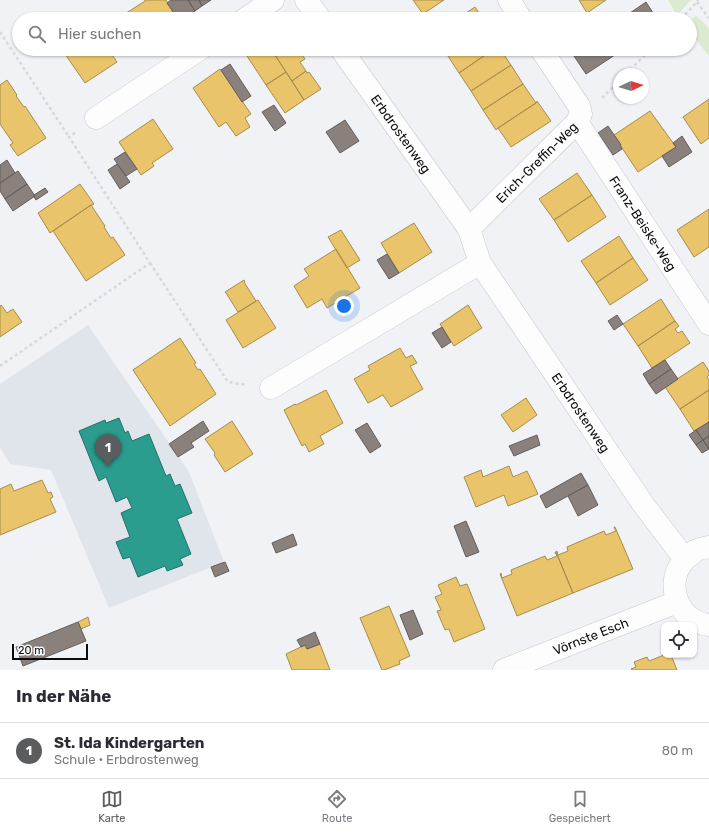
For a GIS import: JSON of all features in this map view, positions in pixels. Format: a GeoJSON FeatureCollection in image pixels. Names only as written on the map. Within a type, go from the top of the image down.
{"type":"FeatureCollection","features":[{"type":"Feature","properties":{"kind":"street"},"geometry":{"type":"LineString","coordinates":[[255,12],[273,0]]}},
{"type":"Feature","properties":{"kind":"street"},"geometry":{"type":"LineString","coordinates":[[306,0],[315,12]]}},
{"type":"Feature","properties":{"kind":"street"},"geometry":{"type":"LineString","coordinates":[[509,0],[517,12]]}},
{"type":"Feature","properties":{"kind":"street"},"geometry":{"type":"LineString","coordinates":[[96,118],[189,56]]}},
{"type":"Feature","properties":{"kind":"street","name":"Erbdrostenweg"},"geometry":{"type":"LineString","coordinates":[[346,56],[469,229],[480,263],[643,504],[685,559]]}},
{"type":"Feature","properties":{"kind":"street","name":"Erich-Greffin-Weg"},"geometry":{"type":"LineString","coordinates":[[469,229],[577,122],[581,114],[579,106],[546,56]]}},
{"type":"Feature","properties":{"kind":"street","name":"Franz-Beiske-Weg"},"geometry":{"type":"LineString","coordinates":[[577,122],[709,324]]}},
{"type":"Feature","properties":{"kind":"street"},"geometry":{"type":"LineString","coordinates":[[271,388],[480,263]]}},
{"type":"Feature","properties":{"kind":"street"},"geometry":{"type":"LineString","coordinates":[[709,547],[697,550],[685,559],[676,572],[674,587],[677,602],[687,616],[702,624],[709,625]]}},
{"type":"Feature","properties":{"kind":"street","name":"Vörnste Esch"},"geometry":{"type":"LineString","coordinates":[[504,670],[677,602]]}},
{"type":"Feature","properties":{"kind":"path"},"geometry":{"type":"LineString","coordinates":[[688,12],[698,1],[709,18]]}},
{"type":"Feature","properties":{"kind":"path"},"geometry":{"type":"LineString","coordinates":[[0,32],[12,50]]}},
{"type":"Feature","properties":{"kind":"path"},"geometry":{"type":"LineString","coordinates":[[16,56],[228,382],[271,388]]}},
{"type":"Feature","properties":{"kind":"path"},"geometry":{"type":"LineString","coordinates":[[632,68],[644,56]]}},
{"type":"Feature","properties":{"kind":"path"},"geometry":{"type":"LineString","coordinates":[[69,137],[96,118]]}},
{"type":"Feature","properties":{"kind":"path"},"geometry":{"type":"LineString","coordinates":[[0,366],[150,263]]}},
{"type":"Feature","properties":{"kind":"shaded area"},"geometry":{"type":"Polygon","coordinates":[[[88,325],[189,472],[224,562],[109,608],[51,470],[10,464],[0,447],[0,384],[88,325]]]}},
{"type":"Feature","properties":{"kind":"green space"},"geometry":{"type":"Polygon","coordinates":[[[668,0],[691,0],[680,12],[675,12],[668,0]]]}},
{"type":"Feature","properties":{"kind":"green space"},"geometry":{"type":"Polygon","coordinates":[[[697,17],[709,29],[709,56],[697,41],[697,17]]]}},
{"type":"Feature","properties":{"kind":"building: Wohnen"},"geometry":{"type":"Polygon","coordinates":[[[166,0],[174,12],[128,12],[145,1],[166,0]]]}},
{"type":"Feature","properties":{"kind":"building: Wohnen"},"geometry":{"type":"Polygon","coordinates":[[[413,0],[444,0],[426,12],[422,12],[413,0]]]}},
{"type":"Feature","properties":{"kind":"building: Wohnen"},"geometry":{"type":"Polygon","coordinates":[[[579,0],[606,0],[588,12],[586,12],[579,0]]]}},
{"type":"Feature","properties":{"kind":"building: Wohnen"},"geometry":{"type":"Polygon","coordinates":[[[475,7],[478,12],[468,12],[475,7]]]}},
{"type":"Feature","properties":{"kind":"building: Wohnen"},"geometry":{"type":"Polygon","coordinates":[[[66,56],[113,56],[117,62],[85,83],[66,56]]]}},
{"type":"Feature","properties":{"kind":"building: Wohnen"},"geometry":{"type":"Polygon","coordinates":[[[247,56],[276,56],[286,72],[266,85],[247,56]]]}},
{"type":"Feature","properties":{"kind":"building: Wohnen"},"geometry":{"type":"Polygon","coordinates":[[[276,56],[303,56],[305,59],[300,62],[306,71],[292,81],[276,56]]]}},
{"type":"Feature","properties":{"kind":"building: Wohnen"},"geometry":{"type":"Polygon","coordinates":[[[448,56],[484,56],[459,73],[448,56]]]}},
{"type":"Feature","properties":{"kind":"building: Wohnen"},"geometry":{"type":"Polygon","coordinates":[[[484,56],[505,56],[511,65],[471,91],[459,73],[484,56]]]}},
{"type":"Feature","properties":{"kind":"building: Wohnen"},"geometry":{"type":"Polygon","coordinates":[[[511,65],[523,84],[483,110],[471,91],[511,65]]]}},
{"type":"Feature","properties":{"kind":"building: Wohnen"},"geometry":{"type":"Polygon","coordinates":[[[220,69],[251,114],[245,118],[250,127],[236,136],[226,122],[219,127],[193,88],[220,69]]]}},
{"type":"Feature","properties":{"kind":"building: Wohnen"},"geometry":{"type":"Polygon","coordinates":[[[306,71],[307,73],[309,72],[321,89],[304,100],[292,81],[306,71]]]}},
{"type":"Feature","properties":{"kind":"building: Wohnen"},"geometry":{"type":"Polygon","coordinates":[[[286,72],[304,100],[285,113],[266,85],[286,72]]]}},
{"type":"Feature","properties":{"kind":"building: Wohnen"},"geometry":{"type":"Polygon","coordinates":[[[7,80],[17,95],[16,96],[24,107],[25,106],[46,138],[18,156],[10,145],[13,143],[0,124],[0,85],[7,80]]]}},
{"type":"Feature","properties":{"kind":"building: Wohnen"},"geometry":{"type":"Polygon","coordinates":[[[523,84],[536,103],[496,130],[483,110],[523,84]]]}},
{"type":"Feature","properties":{"kind":"building: Wohnen"},"geometry":{"type":"Polygon","coordinates":[[[709,99],[709,138],[701,144],[683,117],[709,99]]]}},
{"type":"Feature","properties":{"kind":"building: Wohnen"},"geometry":{"type":"Polygon","coordinates":[[[537,101],[551,121],[511,147],[498,128],[537,101]]]}},
{"type":"Feature","properties":{"kind":"building: Wohnen"},"geometry":{"type":"Polygon","coordinates":[[[650,111],[676,147],[638,172],[614,135],[650,111]]]}},
{"type":"Feature","properties":{"kind":"building: Wohnen"},"geometry":{"type":"Polygon","coordinates":[[[153,119],[173,149],[152,163],[154,166],[141,175],[119,142],[153,119]]]}},
{"type":"Feature","properties":{"kind":"building: Wohnen"},"geometry":{"type":"Polygon","coordinates":[[[577,173],[592,195],[554,220],[539,199],[577,173]]]}},
{"type":"Feature","properties":{"kind":"building: Wohnen"},"geometry":{"type":"Polygon","coordinates":[[[80,184],[94,204],[50,233],[38,213],[80,184]]]}},
{"type":"Feature","properties":{"kind":"building: Wohnen"},"geometry":{"type":"Polygon","coordinates":[[[592,195],[606,217],[568,242],[554,220],[592,195]]]}},
{"type":"Feature","properties":{"kind":"building: Wohnen"},"geometry":{"type":"Polygon","coordinates":[[[91,205],[111,238],[113,237],[125,255],[86,281],[53,231],[91,205]]]}},
{"type":"Feature","properties":{"kind":"building: Wohnen"},"geometry":{"type":"Polygon","coordinates":[[[709,209],[709,247],[694,257],[677,230],[709,209]]]}},
{"type":"Feature","properties":{"kind":"building: Wohnen"},"geometry":{"type":"Polygon","coordinates":[[[414,223],[432,252],[399,273],[381,243],[414,223]]]}},
{"type":"Feature","properties":{"kind":"building: Wohnen"},"geometry":{"type":"Polygon","coordinates":[[[341,230],[360,260],[347,268],[328,237],[341,230]]]}},
{"type":"Feature","properties":{"kind":"building: Wohnen"},"geometry":{"type":"Polygon","coordinates":[[[619,236],[633,258],[596,283],[581,261],[619,236]]]}},
{"type":"Feature","properties":{"kind":"building: Wohnen"},"geometry":{"type":"Polygon","coordinates":[[[336,249],[360,288],[327,308],[322,299],[307,308],[294,286],[309,276],[304,269],[336,249]]]}},
{"type":"Feature","properties":{"kind":"building: Wohnen"},"geometry":{"type":"Polygon","coordinates":[[[633,258],[648,280],[610,305],[596,283],[633,258]]]}},
{"type":"Feature","properties":{"kind":"building: Wohnen"},"geometry":{"type":"Polygon","coordinates":[[[244,280],[256,301],[238,312],[225,292],[244,280]]]}},
{"type":"Feature","properties":{"kind":"building: Wohnen"},"geometry":{"type":"Polygon","coordinates":[[[661,299],[675,321],[638,346],[623,324],[661,299]]]}},
{"type":"Feature","properties":{"kind":"building: Wohnen"},"geometry":{"type":"Polygon","coordinates":[[[258,300],[276,328],[243,348],[226,320],[258,300]]]}},
{"type":"Feature","properties":{"kind":"building: Wohnen"},"geometry":{"type":"Polygon","coordinates":[[[1,305],[7,313],[13,309],[22,322],[0,337],[0,306],[1,305]]]}},
{"type":"Feature","properties":{"kind":"building: Wohnen"},"geometry":{"type":"Polygon","coordinates":[[[468,305],[482,328],[454,346],[440,324],[468,305]]]}},
{"type":"Feature","properties":{"kind":"building: Wohnen"},"geometry":{"type":"Polygon","coordinates":[[[675,321],[679,326],[675,329],[678,333],[682,331],[690,343],[652,368],[638,346],[675,321]]]}},
{"type":"Feature","properties":{"kind":"building: Wohnen"},"geometry":{"type":"Polygon","coordinates":[[[180,338],[196,363],[194,364],[198,370],[200,369],[216,394],[170,426],[133,370],[180,338]]]}},
{"type":"Feature","properties":{"kind":"building: Wohnen"},"geometry":{"type":"Polygon","coordinates":[[[400,348],[406,358],[412,355],[417,363],[410,366],[423,389],[391,407],[383,395],[368,403],[354,379],[370,370],[368,366],[400,348]]]}},
{"type":"Feature","properties":{"kind":"building: Wohnen"},"geometry":{"type":"Polygon","coordinates":[[[703,362],[709,371],[709,375],[707,377],[709,380],[709,390],[680,409],[665,387],[703,362]]]}},
{"type":"Feature","properties":{"kind":"building: Wohnen"},"geometry":{"type":"Polygon","coordinates":[[[326,390],[343,423],[320,436],[324,444],[309,452],[305,444],[302,446],[284,410],[326,390]]]}},
{"type":"Feature","properties":{"kind":"building: Wohnen"},"geometry":{"type":"Polygon","coordinates":[[[709,390],[709,422],[694,431],[680,409],[709,390]]]}},
{"type":"Feature","properties":{"kind":"building: Wohnen"},"geometry":{"type":"Polygon","coordinates":[[[526,398],[537,415],[513,432],[501,415],[526,398]]]}},
{"type":"Feature","properties":{"kind":"building: Wohnen"},"geometry":{"type":"Polygon","coordinates":[[[232,421],[253,454],[225,472],[214,455],[215,453],[205,439],[232,421]]]}},
{"type":"Feature","properties":{"kind":"building: Wohnen"},"geometry":{"type":"Polygon","coordinates":[[[509,466],[513,477],[527,471],[538,494],[508,506],[504,495],[476,507],[464,477],[481,470],[483,477],[509,466]]]}},
{"type":"Feature","properties":{"kind":"building: Wohnen"},"geometry":{"type":"Polygon","coordinates":[[[42,480],[48,493],[51,492],[53,497],[50,499],[56,512],[0,535],[0,489],[11,484],[14,491],[42,480]]]}},
{"type":"Feature","properties":{"kind":"building: Wohnen"},"geometry":{"type":"Polygon","coordinates":[[[615,527],[633,569],[573,593],[556,552],[557,551],[558,555],[568,551],[567,547],[604,531],[606,535],[616,531],[615,527]]]}},
{"type":"Feature","properties":{"kind":"building: Wohnen"},"geometry":{"type":"Polygon","coordinates":[[[556,552],[573,593],[517,616],[500,574],[501,573],[502,578],[512,574],[511,570],[545,556],[547,560],[557,556],[556,552]]]}},
{"type":"Feature","properties":{"kind":"building: Wohnen"},"geometry":{"type":"Polygon","coordinates":[[[456,577],[460,586],[467,584],[485,629],[454,642],[449,629],[445,630],[437,611],[441,610],[435,597],[442,594],[438,585],[456,577]]]}},
{"type":"Feature","properties":{"kind":"building: Wohnen"},"geometry":{"type":"Polygon","coordinates":[[[389,606],[410,656],[399,661],[400,664],[382,670],[360,618],[389,606]]]}},
{"type":"Feature","properties":{"kind":"building: Wohnen"},"geometry":{"type":"Polygon","coordinates":[[[88,617],[90,625],[81,629],[78,622],[88,617]]]}},
{"type":"Feature","properties":{"kind":"building: Wohnen"},"geometry":{"type":"Polygon","coordinates":[[[320,644],[330,670],[292,670],[286,654],[305,645],[307,649],[320,644]]]}},
{"type":"Feature","properties":{"kind":"building: Wohnen"},"geometry":{"type":"Polygon","coordinates":[[[661,656],[661,658],[672,658],[677,670],[631,669],[636,667],[634,662],[647,657],[649,661],[661,656]]]}},
{"type":"Feature","properties":{"kind":"building: Schulen"},"geometry":{"type":"Polygon","coordinates":[[[119,418],[125,433],[128,431],[132,441],[149,434],[166,476],[170,474],[175,486],[180,484],[192,513],[177,519],[191,554],[180,559],[183,565],[167,571],[165,566],[138,577],[130,557],[123,559],[116,542],[130,537],[121,513],[132,508],[127,497],[116,502],[106,477],[99,481],[79,431],[105,420],[106,423],[119,418]]]}},
{"type":"Feature","properties":{"kind":"building: Industrie"},"geometry":{"type":"Polygon","coordinates":[[[171,0],[188,0],[195,11],[173,12],[167,3],[171,0]]]}},
{"type":"Feature","properties":{"kind":"building: Industrie"},"geometry":{"type":"Polygon","coordinates":[[[188,0],[199,0],[202,6],[195,11],[188,0]]]}},
{"type":"Feature","properties":{"kind":"building: Industrie"},"geometry":{"type":"Polygon","coordinates":[[[199,0],[211,0],[202,6],[199,0]]]}},
{"type":"Feature","properties":{"kind":"building: Industrie"},"geometry":{"type":"Polygon","coordinates":[[[646,2],[652,12],[631,12],[646,2]]]}},
{"type":"Feature","properties":{"kind":"building: Industrie"},"geometry":{"type":"Polygon","coordinates":[[[574,56],[613,56],[586,74],[574,56]]]}},
{"type":"Feature","properties":{"kind":"building: Industrie"},"geometry":{"type":"Polygon","coordinates":[[[230,64],[251,96],[242,102],[221,70],[230,64]]]}},
{"type":"Feature","properties":{"kind":"building: Industrie"},"geometry":{"type":"Polygon","coordinates":[[[274,105],[286,123],[275,131],[262,112],[274,105]]]}},
{"type":"Feature","properties":{"kind":"building: Industrie"},"geometry":{"type":"Polygon","coordinates":[[[345,120],[359,141],[340,153],[326,132],[345,120]]]}},
{"type":"Feature","properties":{"kind":"building: Industrie"},"geometry":{"type":"Polygon","coordinates":[[[608,126],[621,145],[622,149],[613,155],[598,133],[608,126]]]}},
{"type":"Feature","properties":{"kind":"building: Industrie"},"geometry":{"type":"Polygon","coordinates":[[[682,136],[692,152],[669,167],[662,156],[676,147],[673,143],[682,136]]]}},
{"type":"Feature","properties":{"kind":"building: Industrie"},"geometry":{"type":"Polygon","coordinates":[[[125,152],[137,169],[126,176],[114,159],[125,152]]]}},
{"type":"Feature","properties":{"kind":"building: Industrie"},"geometry":{"type":"Polygon","coordinates":[[[7,160],[15,173],[0,183],[0,165],[7,160]]]}},
{"type":"Feature","properties":{"kind":"building: Industrie"},"geometry":{"type":"Polygon","coordinates":[[[117,164],[130,182],[120,189],[108,170],[117,164]]]}},
{"type":"Feature","properties":{"kind":"building: Industrie"},"geometry":{"type":"Polygon","coordinates":[[[18,171],[27,184],[5,199],[0,191],[0,183],[18,171]]]}},
{"type":"Feature","properties":{"kind":"building: Industrie"},"geometry":{"type":"Polygon","coordinates":[[[27,184],[35,196],[13,211],[5,199],[27,184]]]}},
{"type":"Feature","properties":{"kind":"building: Industrie"},"geometry":{"type":"Polygon","coordinates":[[[45,188],[48,192],[36,200],[34,195],[45,188]]]}},
{"type":"Feature","properties":{"kind":"building: Industrie"},"geometry":{"type":"Polygon","coordinates":[[[387,254],[399,273],[389,279],[377,260],[387,254]]]}},
{"type":"Feature","properties":{"kind":"building: Industrie"},"geometry":{"type":"Polygon","coordinates":[[[617,315],[623,324],[614,330],[608,321],[617,315]]]}},
{"type":"Feature","properties":{"kind":"building: Industrie"},"geometry":{"type":"Polygon","coordinates":[[[442,327],[451,342],[442,348],[432,333],[442,327]]]}},
{"type":"Feature","properties":{"kind":"building: Industrie"},"geometry":{"type":"Polygon","coordinates":[[[665,360],[671,369],[649,384],[643,374],[665,360]]]}},
{"type":"Feature","properties":{"kind":"building: Industrie"},"geometry":{"type":"Polygon","coordinates":[[[671,369],[678,379],[656,394],[649,384],[671,369]]]}},
{"type":"Feature","properties":{"kind":"building: Industrie"},"geometry":{"type":"Polygon","coordinates":[[[203,421],[209,431],[191,443],[194,447],[178,457],[169,444],[203,421]]]}},
{"type":"Feature","properties":{"kind":"building: Industrie"},"geometry":{"type":"Polygon","coordinates":[[[709,422],[709,436],[703,440],[696,430],[709,422]]]}},
{"type":"Feature","properties":{"kind":"building: Industrie"},"geometry":{"type":"Polygon","coordinates":[[[367,423],[381,446],[370,453],[355,430],[367,423]]]}},
{"type":"Feature","properties":{"kind":"building: Industrie"},"geometry":{"type":"Polygon","coordinates":[[[696,430],[703,440],[696,445],[689,435],[696,430]]]}},
{"type":"Feature","properties":{"kind":"building: Industrie"},"geometry":{"type":"Polygon","coordinates":[[[537,435],[540,445],[514,456],[509,446],[537,435]]]}},
{"type":"Feature","properties":{"kind":"building: Industrie"},"geometry":{"type":"Polygon","coordinates":[[[709,436],[709,449],[703,440],[709,436]]]}},
{"type":"Feature","properties":{"kind":"building: Industrie"},"geometry":{"type":"Polygon","coordinates":[[[703,440],[709,449],[702,453],[696,445],[703,440]]]}},
{"type":"Feature","properties":{"kind":"building: Industrie"},"geometry":{"type":"Polygon","coordinates":[[[581,473],[588,485],[546,508],[540,496],[581,473]]]}},
{"type":"Feature","properties":{"kind":"building: Industrie"},"geometry":{"type":"Polygon","coordinates":[[[588,485],[598,505],[578,516],[568,496],[588,485]]]}},
{"type":"Feature","properties":{"kind":"building: Industrie"},"geometry":{"type":"Polygon","coordinates":[[[466,521],[479,552],[466,557],[454,526],[466,521]]]}},
{"type":"Feature","properties":{"kind":"building: Industrie"},"geometry":{"type":"Polygon","coordinates":[[[293,534],[297,545],[276,553],[272,543],[293,534]]]}},
{"type":"Feature","properties":{"kind":"building: Industrie"},"geometry":{"type":"Polygon","coordinates":[[[225,562],[229,571],[215,577],[211,567],[225,562]]]}},
{"type":"Feature","properties":{"kind":"building: Industrie"},"geometry":{"type":"Polygon","coordinates":[[[413,610],[423,634],[410,640],[400,615],[413,610]]]}},
{"type":"Feature","properties":{"kind":"building: Industrie"},"geometry":{"type":"Polygon","coordinates":[[[78,622],[86,641],[23,666],[16,647],[78,622]]]}},
{"type":"Feature","properties":{"kind":"building: Industrie"},"geometry":{"type":"Polygon","coordinates":[[[315,632],[320,644],[307,649],[305,645],[301,647],[297,640],[315,632]]]}},
{"type":"Feature","properties":{"kind":"place","name":"St. Ida Kindergarten"},"geometry":{"type":"Point","coordinates":[108,467]}}]}
